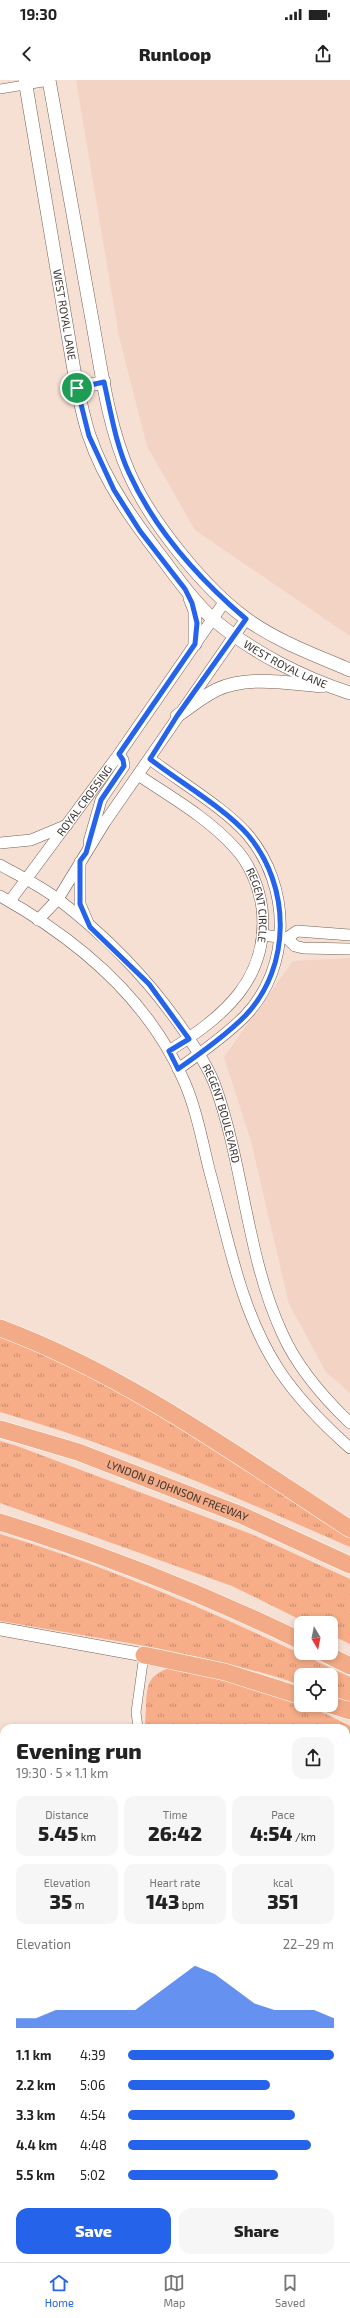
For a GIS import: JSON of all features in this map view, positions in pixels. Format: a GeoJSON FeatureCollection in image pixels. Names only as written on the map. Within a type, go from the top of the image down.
{"type":"FeatureCollection","features":[{"type":"Feature","properties":{"kind":"highway"},"geometry":{"type":"LineString","coordinates":[[0,1328],[29,1339],[124,1386],[222,1445],[350,1529]]}},
{"type":"Feature","properties":{"kind":"highway","name":"LYNDON B JOHNSON FREEWAY"},"geometry":{"type":"LineString","coordinates":[[0,1429],[78,1452],[241,1515],[350,1565]]}},
{"type":"Feature","properties":{"kind":"highway"},"geometry":{"type":"LineString","coordinates":[[0,1522],[160,1579],[234,1609],[294,1639]]}},
{"type":"Feature","properties":{"kind":"highway"},"geometry":{"type":"LineString","coordinates":[[144,1655],[225,1672],[294,1694]]}},
{"type":"Feature","properties":{"kind":"highway"},"geometry":{"type":"LineString","coordinates":[[338,1660],[350,1666]]}},
{"type":"Feature","properties":{"kind":"highway"},"geometry":{"type":"LineString","coordinates":[[338,1707],[350,1711]]}},
{"type":"Feature","properties":{"kind":"main road","name":"WEST ROYAL LANE"},"geometry":{"type":"LineString","coordinates":[[49,80],[104,382],[116,434],[129,473],[148,507],[168,538],[225,601],[246,619],[292,645],[350,670]]}},
{"type":"Feature","properties":{"kind":"main road","name":"WEST ROYAL LANE"},"geometry":{"type":"LineString","coordinates":[[25,82],[77,388],[89,436],[114,490],[140,531],[185,589],[213,619],[235,636],[270,657],[330,686],[350,693]]}},
{"type":"Feature","properties":{"kind":"main road"},"geometry":{"type":"LineString","coordinates":[[77,388],[104,382]]}},
{"type":"Feature","properties":{"kind":"main road"},"geometry":{"type":"LineString","coordinates":[[185,589],[196,611],[195,644]]}},
{"type":"Feature","properties":{"kind":"main road"},"geometry":{"type":"LineString","coordinates":[[177,716],[201,698],[229,685],[267,682],[330,686]]}},
{"type":"Feature","properties":{"kind":"main road"},"geometry":{"type":"LineString","coordinates":[[0,1629],[144,1655]]}},
{"type":"Feature","properties":{"kind":"street"},"geometry":{"type":"LineString","coordinates":[[0,89],[25,82],[49,80]]}},
{"type":"Feature","properties":{"kind":"street","name":"ROYAL CROSSING"},"geometry":{"type":"LineString","coordinates":[[5,898],[27,880],[119,754],[225,601]]}},
{"type":"Feature","properties":{"kind":"street"},"geometry":{"type":"LineString","coordinates":[[38,920],[58,899],[83,857],[150,759],[177,716],[246,619]]}},
{"type":"Feature","properties":{"kind":"street"},"geometry":{"type":"LineString","coordinates":[[90,927],[80,904],[83,857],[101,800],[124,766],[123,760],[119,754]]}},
{"type":"Feature","properties":{"kind":"street","name":"REGENT CIRCLE"},"geometry":{"type":"LineString","coordinates":[[150,759],[230,818],[248,835],[263,855],[276,886],[281,909],[284,937],[274,964],[253,1005],[244,1016],[199,1054],[178,1069]]}},
{"type":"Feature","properties":{"kind":"street","name":"REGENT CIRCLE"},"geometry":{"type":"LineString","coordinates":[[138,775],[214,828],[236,848],[251,870],[261,899],[264,925],[258,960],[239,994],[217,1017],[189,1039],[169,1051]]}},
{"type":"Feature","properties":{"kind":"street"},"geometry":{"type":"LineString","coordinates":[[214,828],[230,818]]}},
{"type":"Feature","properties":{"kind":"street"},"geometry":{"type":"LineString","coordinates":[[0,843],[31,840],[67,824]]}},
{"type":"Feature","properties":{"kind":"street","name":"REGENT BOULEVARD"},"geometry":{"type":"LineString","coordinates":[[0,865],[58,899],[90,927],[149,984],[199,1054],[215,1086],[231,1138],[260,1271],[282,1335],[297,1360],[316,1386],[350,1423]]}},
{"type":"Feature","properties":{"kind":"street"},"geometry":{"type":"LineString","coordinates":[[5,898],[38,920],[107,972],[123,988],[156,1029],[178,1069],[192,1102],[238,1276],[250,1312],[264,1344],[279,1371],[302,1402],[350,1448]]}},
{"type":"Feature","properties":{"kind":"street"},"geometry":{"type":"LineString","coordinates":[[262,935],[284,937],[297,931],[350,935]]}},
{"type":"Feature","properties":{"kind":"street"},"geometry":{"type":"LineString","coordinates":[[284,937],[295,946],[303,948],[350,949]]}},
{"type":"Feature","properties":{"kind":"street"},"geometry":{"type":"LineString","coordinates":[[138,1724],[136,1712],[144,1655]]}},
{"type":"Feature","properties":{"kind":"shaded area"},"geometry":{"type":"Polygon","coordinates":[[[76,80],[350,80],[350,636],[195,530],[147,446],[119,336],[76,80]]]}},
{"type":"Feature","properties":{"kind":"shaded area"},"geometry":{"type":"Polygon","coordinates":[[[350,958],[350,1393],[326,1372],[289,1304],[251,1141],[224,1057],[293,961],[350,958]]]}},
{"type":"Feature","properties":{"kind":"green space"},"geometry":{"type":"Polygon","coordinates":[[[0,1336],[47,1355],[92,1377],[136,1400],[180,1426],[350,1534],[350,1547],[221,1491],[133,1456],[89,1440],[0,1412],[0,1336]]]}},
{"type":"Feature","properties":{"kind":"green space"},"geometry":{"type":"Polygon","coordinates":[[[0,1441],[17,1446],[251,1534],[350,1579],[350,1644],[338,1638],[338,1616],[294,1617],[232,1586],[0,1503],[0,1441]]]}},
{"type":"Feature","properties":{"kind":"green space"},"geometry":{"type":"Polygon","coordinates":[[[0,1534],[45,1548],[134,1581],[294,1651],[294,1660],[313,1660],[331,1668],[294,1668],[294,1683],[190,1655],[114,1640],[0,1621],[0,1534]]]}},
{"type":"Feature","properties":{"kind":"green space"},"geometry":{"type":"Polygon","coordinates":[[[170,1668],[239,1684],[294,1702],[294,1712],[320,1712],[346,1724],[145,1724],[148,1687],[150,1682],[157,1674],[170,1668]]]}},
{"type":"Feature","properties":{"kind":"green space"},"geometry":{"type":"Polygon","coordinates":[[[338,1671],[350,1677],[350,1702],[338,1698],[338,1671]]]}},
{"type":"Feature","properties":{"kind":"route"},"geometry":{"type":"LineString","coordinates":[[104,382],[116,434],[129,473],[148,507],[168,538],[193,567],[225,601],[246,619],[177,716],[150,759],[230,818],[248,835],[263,855],[276,886],[281,909],[279,944],[274,964],[262,992],[253,1005],[244,1016],[199,1054],[178,1069],[169,1051],[189,1039],[172,1013],[149,984],[129,962],[90,927],[80,904],[80,861],[86,853],[101,800],[116,780],[124,766],[123,760],[119,754],[195,644],[197,623],[196,611],[185,589],[140,531],[114,490],[89,436],[77,388],[104,382]]}}]}
